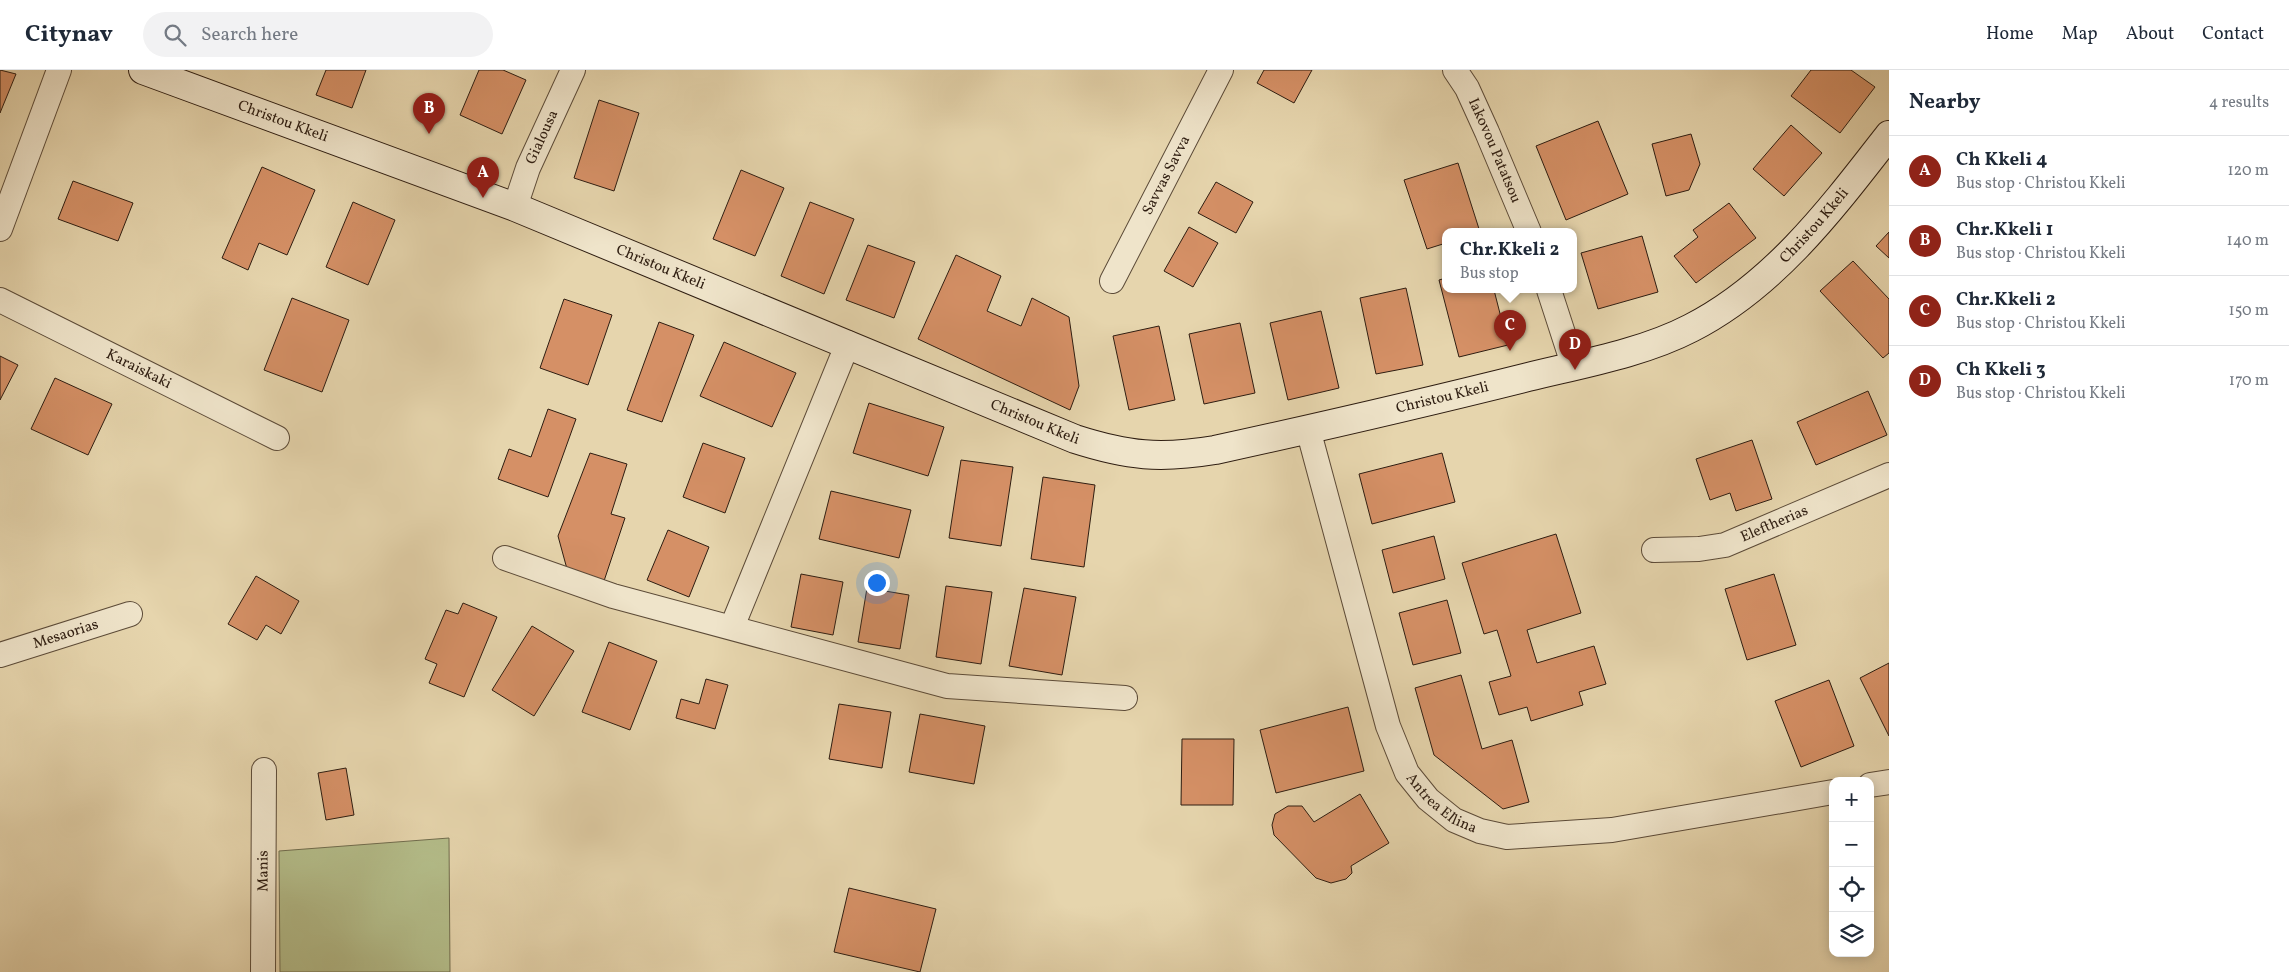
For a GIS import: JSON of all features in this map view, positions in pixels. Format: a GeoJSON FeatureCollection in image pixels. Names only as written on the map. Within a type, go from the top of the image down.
{"type":"FeatureCollection","features":[{"type":"Feature","properties":{"kind":"street"},"geometry":{"type":"LineString","coordinates":[[0,229],[59,70]]}},
{"type":"Feature","properties":{"kind":"street","name":"Christou Kkeli"},"geometry":{"type":"LineString","coordinates":[[143,70],[515,207],[848,343],[1075,439],[1114,451],[1149,456],[1184,455],[1308,429],[1574,367],[1654,343],[1691,328],[1736,300],[1772,270],[1829,213],[1889,134]]}},
{"type":"Feature","properties":{"kind":"street","name":"Gialousa"},"geometry":{"type":"LineString","coordinates":[[515,207],[528,168],[573,70]]}},
{"type":"Feature","properties":{"kind":"street","name":"Savvas Savva"},"geometry":{"type":"LineString","coordinates":[[1112,281],[1221,70]]}},
{"type":"Feature","properties":{"kind":"street","name":"Iakovou Patatsou"},"geometry":{"type":"LineString","coordinates":[[1455,70],[1467,88],[1527,228]]}},
{"type":"Feature","properties":{"kind":"street"},"geometry":{"type":"LineString","coordinates":[[1550,293],[1574,367]]}},
{"type":"Feature","properties":{"kind":"street","name":"Karaiskaki"},"geometry":{"type":"LineString","coordinates":[[0,300],[277,438]]}},
{"type":"Feature","properties":{"kind":"street"},"geometry":{"type":"LineString","coordinates":[[732,627],[848,343]]}},
{"type":"Feature","properties":{"kind":"street","name":"Antrea Ellina"},"geometry":{"type":"LineString","coordinates":[[1308,429],[1388,726],[1408,773],[1428,799],[1454,820],[1480,831],[1507,837],[1612,830],[1829,793]]}},
{"type":"Feature","properties":{"kind":"street","name":"Eleftherias"},"geometry":{"type":"LineString","coordinates":[[1654,550],[1699,549],[1725,545],[1889,475]]}},
{"type":"Feature","properties":{"kind":"street"},"geometry":{"type":"LineString","coordinates":[[505,558],[613,596],[946,686],[1125,698]]}},
{"type":"Feature","properties":{"kind":"street","name":"Mesaorias"},"geometry":{"type":"LineString","coordinates":[[0,655],[130,614]]}},
{"type":"Feature","properties":{"kind":"street","name":"Manis"},"geometry":{"type":"LineString","coordinates":[[263,972],[264,770]]}},
{"type":"Feature","properties":{"kind":"street"},"geometry":{"type":"LineString","coordinates":[[1874,785],[1889,782]]}},
{"type":"Feature","properties":{"kind":"green space"},"geometry":{"type":"Polygon","coordinates":[[[449,838],[450,972],[280,972],[279,851],[449,838]]]}},
{"type":"Feature","properties":{"kind":"building"},"geometry":{"type":"Polygon","coordinates":[[[0,70],[16,74],[0,113],[0,70]]]}},
{"type":"Feature","properties":{"kind":"building"},"geometry":{"type":"Polygon","coordinates":[[[326,70],[366,70],[352,108],[316,95],[326,70]]]}},
{"type":"Feature","properties":{"kind":"building"},"geometry":{"type":"Polygon","coordinates":[[[479,70],[503,70],[526,80],[502,134],[460,115],[479,70]]]}},
{"type":"Feature","properties":{"kind":"building"},"geometry":{"type":"Polygon","coordinates":[[[1264,70],[1312,70],[1294,103],[1257,83],[1264,70]]]}},
{"type":"Feature","properties":{"kind":"building"},"geometry":{"type":"Polygon","coordinates":[[[1811,70],[1851,70],[1875,87],[1840,133],[1791,96],[1811,70]]]}},
{"type":"Feature","properties":{"kind":"building"},"geometry":{"type":"Polygon","coordinates":[[[599,100],[639,113],[614,191],[574,178],[599,100]]]}},
{"type":"Feature","properties":{"kind":"building"},"geometry":{"type":"Polygon","coordinates":[[[1598,121],[1628,194],[1566,220],[1536,146],[1598,121]]]}},
{"type":"Feature","properties":{"kind":"building"},"geometry":{"type":"Polygon","coordinates":[[[1791,125],[1822,153],[1784,196],[1753,169],[1791,125]]]}},
{"type":"Feature","properties":{"kind":"building"},"geometry":{"type":"Polygon","coordinates":[[[1691,134],[1700,164],[1689,190],[1666,196],[1652,144],[1691,134]]]}},
{"type":"Feature","properties":{"kind":"building"},"geometry":{"type":"Polygon","coordinates":[[[1458,163],[1479,228],[1442,228],[1442,244],[1427,249],[1404,180],[1458,163]]]}},
{"type":"Feature","properties":{"kind":"building"},"geometry":{"type":"Polygon","coordinates":[[[262,167],[315,190],[287,255],[259,243],[248,270],[222,258],[262,167]]]}},
{"type":"Feature","properties":{"kind":"building"},"geometry":{"type":"Polygon","coordinates":[[[741,170],[784,188],[755,256],[713,239],[741,170]]]}},
{"type":"Feature","properties":{"kind":"building"},"geometry":{"type":"Polygon","coordinates":[[[73,181],[133,203],[118,241],[58,219],[73,181]]]}},
{"type":"Feature","properties":{"kind":"building"},"geometry":{"type":"Polygon","coordinates":[[[1216,182],[1253,202],[1236,233],[1198,213],[1216,182]]]}},
{"type":"Feature","properties":{"kind":"building"},"geometry":{"type":"Polygon","coordinates":[[[353,202],[395,220],[368,285],[326,267],[353,202]]]}},
{"type":"Feature","properties":{"kind":"building"},"geometry":{"type":"Polygon","coordinates":[[[810,202],[854,219],[824,294],[781,276],[810,202]]]}},
{"type":"Feature","properties":{"kind":"building"},"geometry":{"type":"Polygon","coordinates":[[[1729,203],[1756,238],[1696,283],[1674,256],[1698,237],[1693,230],[1729,203]]]}},
{"type":"Feature","properties":{"kind":"building"},"geometry":{"type":"Polygon","coordinates":[[[1189,227],[1218,243],[1193,287],[1164,271],[1189,227]]]}},
{"type":"Feature","properties":{"kind":"building"},"geometry":{"type":"Polygon","coordinates":[[[1889,232],[1889,258],[1876,246],[1889,232]]]}},
{"type":"Feature","properties":{"kind":"building"},"geometry":{"type":"Polygon","coordinates":[[[1642,236],[1658,292],[1598,309],[1581,253],[1642,236]]]}},
{"type":"Feature","properties":{"kind":"building"},"geometry":{"type":"Polygon","coordinates":[[[868,245],[915,262],[894,318],[846,300],[868,245]]]}},
{"type":"Feature","properties":{"kind":"building"},"geometry":{"type":"Polygon","coordinates":[[[956,255],[1001,276],[987,311],[1021,326],[1032,298],[1069,317],[1079,386],[1070,410],[918,339],[956,255]]]}},
{"type":"Feature","properties":{"kind":"building"},"geometry":{"type":"Polygon","coordinates":[[[1853,261],[1889,299],[1889,353],[1883,358],[1820,291],[1853,261]]]}},
{"type":"Feature","properties":{"kind":"building"},"geometry":{"type":"Polygon","coordinates":[[[1442,279],[1442,292],[1439,280],[1442,279]]]}},
{"type":"Feature","properties":{"kind":"building"},"geometry":{"type":"Polygon","coordinates":[[[1406,288],[1423,365],[1376,374],[1360,298],[1406,288]]]}},
{"type":"Feature","properties":{"kind":"building"},"geometry":{"type":"Polygon","coordinates":[[[1442,293],[1495,293],[1508,345],[1459,357],[1442,293]]]}},
{"type":"Feature","properties":{"kind":"building"},"geometry":{"type":"Polygon","coordinates":[[[292,298],[349,320],[322,392],[264,370],[292,298]]]}},
{"type":"Feature","properties":{"kind":"building"},"geometry":{"type":"Polygon","coordinates":[[[564,299],[612,315],[588,385],[540,368],[564,299]]]}},
{"type":"Feature","properties":{"kind":"building"},"geometry":{"type":"Polygon","coordinates":[[[1321,311],[1339,388],[1288,400],[1270,323],[1321,311]]]}},
{"type":"Feature","properties":{"kind":"building"},"geometry":{"type":"Polygon","coordinates":[[[659,322],[694,335],[662,422],[627,410],[659,322]]]}},
{"type":"Feature","properties":{"kind":"building"},"geometry":{"type":"Polygon","coordinates":[[[1240,323],[1255,393],[1204,404],[1189,334],[1240,323]]]}},
{"type":"Feature","properties":{"kind":"building"},"geometry":{"type":"Polygon","coordinates":[[[1159,326],[1175,400],[1129,410],[1113,336],[1159,326]]]}},
{"type":"Feature","properties":{"kind":"building"},"geometry":{"type":"Polygon","coordinates":[[[724,342],[796,373],[772,427],[700,396],[724,342]]]}},
{"type":"Feature","properties":{"kind":"building"},"geometry":{"type":"Polygon","coordinates":[[[0,356],[18,365],[0,400],[0,356]]]}},
{"type":"Feature","properties":{"kind":"building"},"geometry":{"type":"Polygon","coordinates":[[[55,378],[112,404],[88,455],[31,429],[55,378]]]}},
{"type":"Feature","properties":{"kind":"building"},"geometry":{"type":"Polygon","coordinates":[[[1868,391],[1887,435],[1816,465],[1797,422],[1868,391]]]}},
{"type":"Feature","properties":{"kind":"building"},"geometry":{"type":"Polygon","coordinates":[[[869,403],[944,427],[928,476],[853,453],[869,403]]]}},
{"type":"Feature","properties":{"kind":"building"},"geometry":{"type":"Polygon","coordinates":[[[548,409],[576,419],[548,497],[498,479],[509,449],[531,457],[548,409]]]}},
{"type":"Feature","properties":{"kind":"building"},"geometry":{"type":"Polygon","coordinates":[[[1752,440],[1772,499],[1736,511],[1730,493],[1710,500],[1696,459],[1752,440]]]}},
{"type":"Feature","properties":{"kind":"building"},"geometry":{"type":"Polygon","coordinates":[[[703,443],[745,458],[725,513],[683,497],[703,443]]]}},
{"type":"Feature","properties":{"kind":"building"},"geometry":{"type":"Polygon","coordinates":[[[590,453],[627,464],[611,514],[625,518],[604,581],[567,569],[558,536],[590,453]]]}},
{"type":"Feature","properties":{"kind":"building"},"geometry":{"type":"Polygon","coordinates":[[[1442,453],[1455,502],[1372,524],[1359,474],[1442,453]]]}},
{"type":"Feature","properties":{"kind":"building"},"geometry":{"type":"Polygon","coordinates":[[[961,460],[1013,467],[1001,546],[949,538],[961,460]]]}},
{"type":"Feature","properties":{"kind":"building"},"geometry":{"type":"Polygon","coordinates":[[[1043,477],[1095,485],[1084,567],[1031,559],[1043,477]]]}},
{"type":"Feature","properties":{"kind":"building"},"geometry":{"type":"Polygon","coordinates":[[[831,491],[911,510],[899,558],[819,539],[831,491]]]}},
{"type":"Feature","properties":{"kind":"building"},"geometry":{"type":"Polygon","coordinates":[[[668,530],[709,547],[689,597],[647,580],[668,530]]]}},
{"type":"Feature","properties":{"kind":"building"},"geometry":{"type":"Polygon","coordinates":[[[1556,534],[1581,613],[1527,630],[1537,663],[1594,646],[1606,684],[1579,692],[1583,705],[1531,721],[1527,707],[1499,715],[1489,682],[1511,676],[1497,630],[1484,634],[1462,563],[1556,534]]]}},
{"type":"Feature","properties":{"kind":"building"},"geometry":{"type":"Polygon","coordinates":[[[1434,536],[1445,579],[1393,593],[1382,550],[1434,536]]]}},
{"type":"Feature","properties":{"kind":"building"},"geometry":{"type":"Polygon","coordinates":[[[801,574],[843,582],[833,635],[791,627],[801,574]]]}},
{"type":"Feature","properties":{"kind":"building"},"geometry":{"type":"Polygon","coordinates":[[[1774,574],[1796,645],[1747,660],[1725,589],[1774,574]]]}},
{"type":"Feature","properties":{"kind":"building"},"geometry":{"type":"Polygon","coordinates":[[[256,576],[299,601],[281,634],[266,625],[257,640],[228,624],[256,576]]]}},
{"type":"Feature","properties":{"kind":"building"},"geometry":{"type":"Polygon","coordinates":[[[946,586],[992,592],[981,664],[936,657],[946,586]]]}},
{"type":"Feature","properties":{"kind":"building"},"geometry":{"type":"Polygon","coordinates":[[[867,588],[909,595],[900,649],[858,642],[867,588]]]}},
{"type":"Feature","properties":{"kind":"building"},"geometry":{"type":"Polygon","coordinates":[[[1024,588],[1076,597],[1062,675],[1009,666],[1024,588]]]}},
{"type":"Feature","properties":{"kind":"building"},"geometry":{"type":"Polygon","coordinates":[[[1447,600],[1461,653],[1413,665],[1399,613],[1447,600]]]}},
{"type":"Feature","properties":{"kind":"building"},"geometry":{"type":"Polygon","coordinates":[[[463,603],[497,617],[464,697],[429,683],[437,664],[425,659],[446,610],[458,614],[463,603]]]}},
{"type":"Feature","properties":{"kind":"building"},"geometry":{"type":"Polygon","coordinates":[[[532,626],[574,651],[534,716],[492,690],[532,626]]]}},
{"type":"Feature","properties":{"kind":"building"},"geometry":{"type":"Polygon","coordinates":[[[609,642],[657,661],[630,730],[582,712],[609,642]]]}},
{"type":"Feature","properties":{"kind":"building"},"geometry":{"type":"Polygon","coordinates":[[[1889,663],[1889,736],[1860,678],[1889,663]]]}},
{"type":"Feature","properties":{"kind":"building"},"geometry":{"type":"Polygon","coordinates":[[[1461,675],[1482,749],[1512,740],[1529,802],[1503,809],[1434,755],[1415,688],[1461,675]]]}},
{"type":"Feature","properties":{"kind":"building"},"geometry":{"type":"Polygon","coordinates":[[[706,679],[728,685],[715,729],[676,718],[681,699],[699,704],[706,679]]]}},
{"type":"Feature","properties":{"kind":"building"},"geometry":{"type":"Polygon","coordinates":[[[1829,680],[1854,746],[1801,767],[1775,701],[1829,680]]]}},
{"type":"Feature","properties":{"kind":"building"},"geometry":{"type":"Polygon","coordinates":[[[839,704],[891,712],[882,768],[829,759],[839,704]]]}},
{"type":"Feature","properties":{"kind":"building"},"geometry":{"type":"Polygon","coordinates":[[[1348,707],[1364,771],[1276,793],[1260,730],[1348,707]]]}},
{"type":"Feature","properties":{"kind":"building"},"geometry":{"type":"Polygon","coordinates":[[[920,714],[985,726],[974,784],[909,772],[920,714]]]}},
{"type":"Feature","properties":{"kind":"building"},"geometry":{"type":"Polygon","coordinates":[[[1182,739],[1234,739],[1233,805],[1181,805],[1182,739]]]}},
{"type":"Feature","properties":{"kind":"building"},"geometry":{"type":"Polygon","coordinates":[[[346,768],[354,815],[326,820],[318,773],[346,768]]]}},
{"type":"Feature","properties":{"kind":"building"},"geometry":{"type":"Polygon","coordinates":[[[1360,794],[1389,843],[1351,866],[1352,873],[1346,879],[1331,883],[1316,878],[1274,835],[1272,825],[1275,814],[1288,806],[1302,806],[1314,822],[1360,794]]]}},
{"type":"Feature","properties":{"kind":"building"},"geometry":{"type":"Polygon","coordinates":[[[849,888],[936,909],[920,972],[834,952],[849,888]]]}},
{"type":"Feature","properties":{"kind":"place","name":"Chr.Kkeli 1"},"geometry":{"type":"Point","coordinates":[429,134]}},
{"type":"Feature","properties":{"kind":"place","name":"Ch Kkeli 4"},"geometry":{"type":"Point","coordinates":[483,198]}},
{"type":"Feature","properties":{"kind":"place","name":"Chr.Kkeli 2"},"geometry":{"type":"Point","coordinates":[1510,351]}},
{"type":"Feature","properties":{"kind":"place","name":"Ch Kkeli 3"},"geometry":{"type":"Point","coordinates":[1575,370]}}]}
